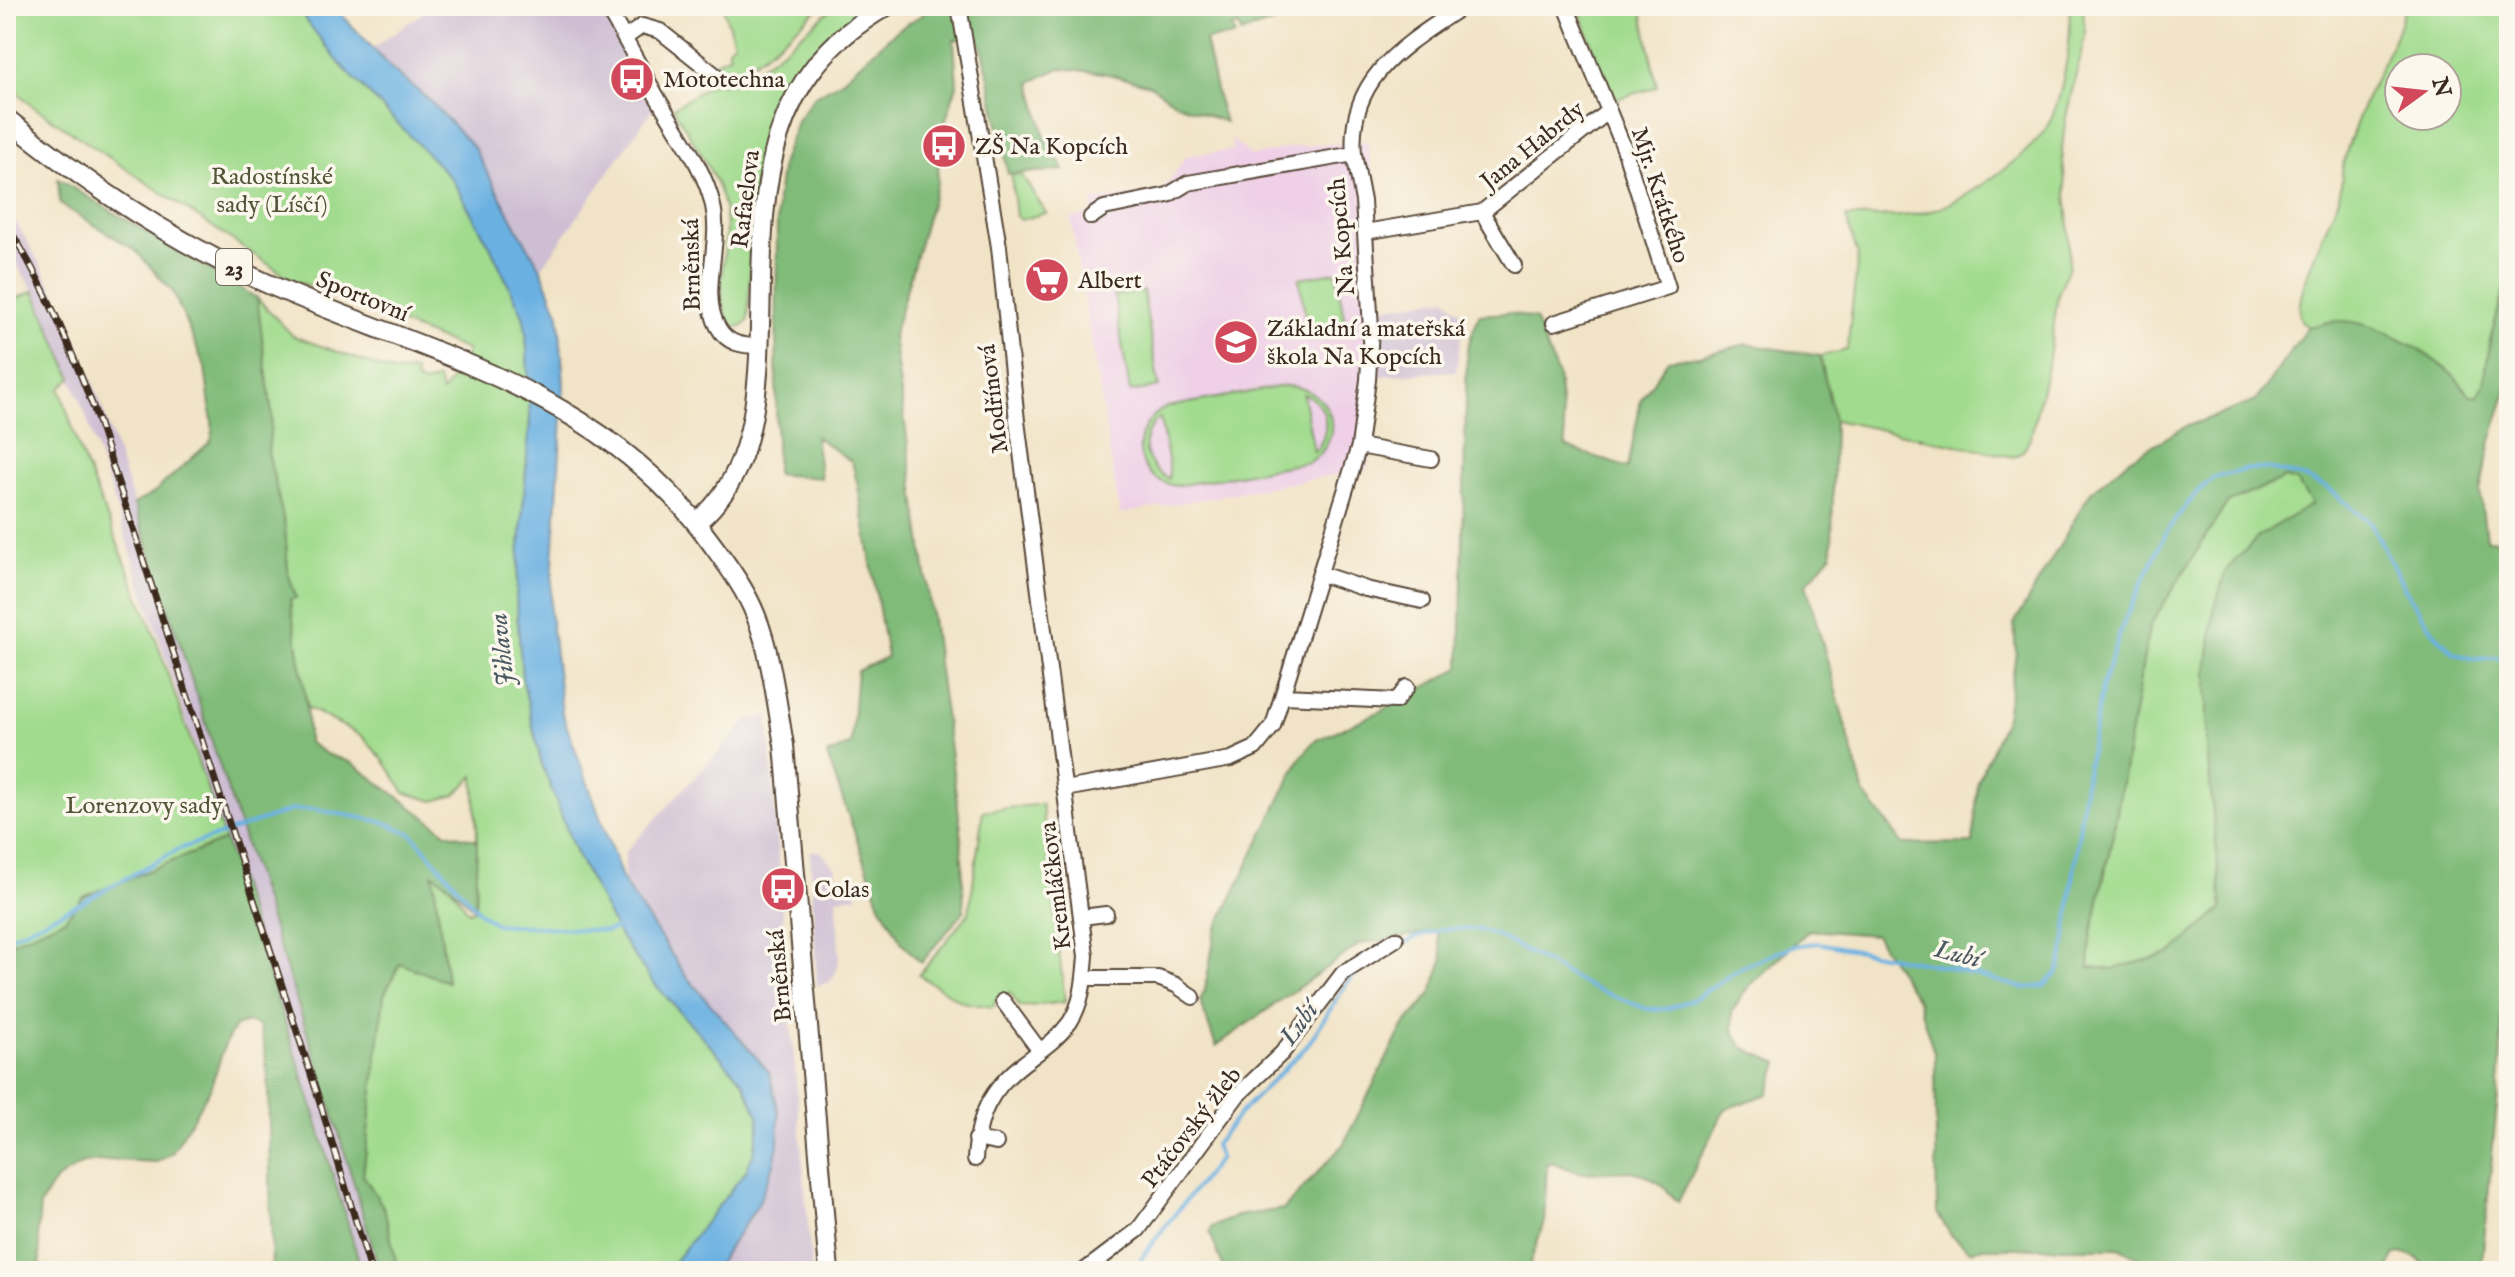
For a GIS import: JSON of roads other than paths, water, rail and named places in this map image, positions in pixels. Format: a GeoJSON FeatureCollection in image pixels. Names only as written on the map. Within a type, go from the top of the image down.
{"type":"FeatureCollection","features":[{"type":"Feature","properties":{"kind":"main road","name":"Rafaelova"},"geometry":{"type":"LineString","coordinates":[[760,346],[765,197],[781,127],[802,85],[823,57],[848,33],[887,6]]}},
{"type":"Feature","properties":{"kind":"main road","name":"Sportovní"},"geometry":{"type":"LineString","coordinates":[[6,118],[102,190],[205,253],[265,283],[532,392],[593,428],[704,515]]}},
{"type":"Feature","properties":{"kind":"main road"},"geometry":{"type":"LineString","coordinates":[[704,515],[734,475],[750,433],[756,403],[760,346]]}},
{"type":"Feature","properties":{"kind":"main road","name":"Brněnská"},"geometry":{"type":"LineString","coordinates":[[704,515],[757,617],[784,745],[829,1271]]}},
{"type":"Feature","properties":{"kind":"street","name":"Brněnská"},"geometry":{"type":"LineString","coordinates":[[606,6],[696,163],[713,202],[716,226],[711,304],[716,325],[735,343],[760,346]]}},
{"type":"Feature","properties":{"kind":"street","name":"Modřínová"},"geometry":{"type":"LineString","coordinates":[[959,6],[997,233],[1017,421],[1065,789]]}},
{"type":"Feature","properties":{"kind":"street"},"geometry":{"type":"LineString","coordinates":[[1354,154],[1355,122],[1367,88],[1380,69],[1404,46],[1463,6]]}},
{"type":"Feature","properties":{"kind":"street","name":"Mjr. Krátkého"},"geometry":{"type":"LineString","coordinates":[[1554,323],[1668,287],[1624,148],[1566,6]]}},
{"type":"Feature","properties":{"kind":"street"},"geometry":{"type":"LineString","coordinates":[[625,38],[642,26],[660,31],[719,78]]}},
{"type":"Feature","properties":{"kind":"street","name":"Jana Habrdy"},"geometry":{"type":"LineString","coordinates":[[1365,232],[1482,212],[1609,111]]}},
{"type":"Feature","properties":{"kind":"street","name":"Na Kopcích"},"geometry":{"type":"LineString","coordinates":[[1065,789],[1231,759],[1255,748],[1273,726],[1359,446],[1371,328],[1365,232],[1354,154],[1188,183],[1168,195],[1104,208],[1091,217]]}},
{"type":"Feature","properties":{"kind":"street","name":"Jana Habrdy"},"geometry":{"type":"LineString","coordinates":[[1482,212],[1514,265]]}},
{"type":"Feature","properties":{"kind":"street"},"geometry":{"type":"LineString","coordinates":[[1359,446],[1431,459]]}},
{"type":"Feature","properties":{"kind":"street"},"geometry":{"type":"LineString","coordinates":[[1321,574],[1366,589],[1422,601]]}},
{"type":"Feature","properties":{"kind":"street"},"geometry":{"type":"LineString","coordinates":[[1284,696],[1396,701],[1407,687]]}},
{"type":"Feature","properties":{"kind":"street","name":"Kremláčkova"},"geometry":{"type":"LineString","coordinates":[[975,1159],[976,1139],[988,1101],[1002,1081],[1054,1041],[1071,1020],[1082,996],[1086,956],[1065,789]]}},
{"type":"Feature","properties":{"kind":"street"},"geometry":{"type":"LineString","coordinates":[[1082,917],[1106,914]]}},
{"type":"Feature","properties":{"kind":"street","name":"Ptáčovský žleb"},"geometry":{"type":"LineString","coordinates":[[1084,1271],[1138,1230],[1237,1096],[1282,1053],[1343,973],[1396,939]]}},
{"type":"Feature","properties":{"kind":"street","name":"Kremláčkova"},"geometry":{"type":"LineString","coordinates":[[1085,978],[1158,978],[1176,985],[1193,997]]}},
{"type":"Feature","properties":{"kind":"street"},"geometry":{"type":"LineString","coordinates":[[1003,1001],[1040,1051]]}},
{"type":"Feature","properties":{"kind":"street"},"geometry":{"type":"LineString","coordinates":[[976,1139],[996,1143]]}},
{"type":"Feature","properties":{"kind":"water"},"geometry":{"type":"Polygon","coordinates":[[[295,6],[334,6],[392,69],[430,101],[473,146],[541,269],[559,315],[564,386],[550,612],[562,713],[624,883],[686,976],[769,1072],[779,1113],[774,1164],[758,1204],[713,1271],[667,1271],[746,1171],[759,1128],[758,1114],[743,1082],[653,982],[619,935],[576,853],[541,762],[522,677],[516,598],[530,418],[523,315],[490,246],[452,179],[340,64],[295,6]]]}},
{"type":"Feature","properties":{"kind":"waterway","name":"Lubí"},"geometry":{"type":"LineString","coordinates":[[1133,1271],[1220,1158],[1215,1145],[1241,1112],[1307,1046],[1351,977],[1416,937],[1445,929],[1475,929],[1496,935],[1590,987],[1647,1009],[1667,1009],[1694,999],[1742,967],[1793,946],[1818,943],[1941,966],[2023,988],[2044,986],[2058,972],[2064,953],[2086,774],[2102,686],[2124,621],[2168,529],[2198,491],[2213,478],[2249,469],[2268,469],[2299,476],[2326,487],[2370,522],[2406,591],[2436,635],[2454,653],[2473,659],[2509,657]]}},
{"type":"Feature","properties":{"kind":"waterway"},"geometry":{"type":"LineString","coordinates":[[6,939],[83,902],[179,849],[292,810],[313,809],[384,822],[412,834],[479,912],[496,924],[606,931],[620,928]]}},
{"type":"Feature","properties":{"kind":"railway"},"geometry":{"type":"LineString","coordinates":[[6,224],[44,291],[94,409],[317,1093],[371,1271]]}},
{"type":"Feature","properties":{"kind":"place","name":"Mototechna"},"geometry":{"type":"Point","coordinates":[632,79]}},
{"type":"Feature","properties":{"kind":"place","name":"ZŠ Na Kopcích"},"geometry":{"type":"Point","coordinates":[944,146]}},
{"type":"Feature","properties":{"kind":"place","name":"Albert"},"geometry":{"type":"Point","coordinates":[1047,280]}},
{"type":"Feature","properties":{"kind":"place","name":"Základní a mateřská škola Na Kopcích"},"geometry":{"type":"Point","coordinates":[1236,342]}},
{"type":"Feature","properties":{"kind":"place","name":"Colas"},"geometry":{"type":"Point","coordinates":[783,889]}},
{"type":"Feature","properties":{"kind":"park label","name":"Radostínské sady (Lísčí)"},"geometry":{"type":"Point","coordinates":[272,190]}},
{"type":"Feature","properties":{"kind":"park label","name":"Lorenzovy sady"},"geometry":{"type":"Point","coordinates":[144,805]}},
{"type":"Feature","properties":{"kind":"water label","name":"Jihlava"},"geometry":{"type":"Point","coordinates":[501,650]}}]}
